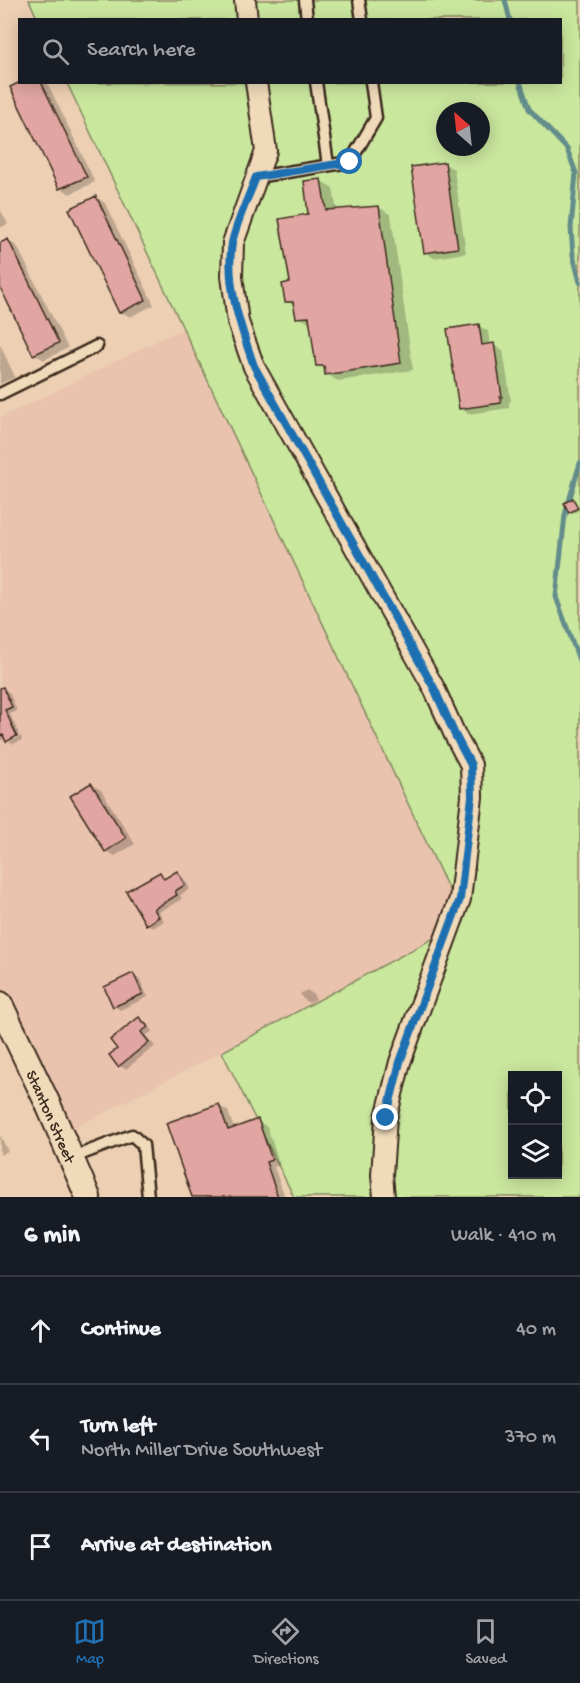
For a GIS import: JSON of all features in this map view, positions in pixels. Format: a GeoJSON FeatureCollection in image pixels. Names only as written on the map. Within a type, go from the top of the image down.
{"type":"FeatureCollection","features":[{"type":"Feature","properties":{"kind":"street"},"geometry":{"type":"LineString","coordinates":[[245,0],[247,18]]}},
{"type":"Feature","properties":{"kind":"street"},"geometry":{"type":"LineString","coordinates":[[256,84],[266,151],[232,243],[232,276],[238,322],[254,366],[434,688],[471,765],[472,797],[460,899],[400,1062],[386,1118],[382,1175],[384,1197]]}},
{"type":"Feature","properties":{"kind":"street","name":"Stanton Street"},"geometry":{"type":"LineString","coordinates":[[0,1004],[47,1102],[88,1197]]}},
{"type":"Feature","properties":{"kind":"lane"},"geometry":{"type":"LineString","coordinates":[[305,0],[307,18]]}},
{"type":"Feature","properties":{"kind":"lane"},"geometry":{"type":"LineString","coordinates":[[359,0],[362,18]]}},
{"type":"Feature","properties":{"kind":"lane"},"geometry":{"type":"LineString","coordinates":[[316,84],[328,165]]}},
{"type":"Feature","properties":{"kind":"lane"},"geometry":{"type":"LineString","coordinates":[[256,177],[350,162],[376,118],[371,84]]}},
{"type":"Feature","properties":{"kind":"lane"},"geometry":{"type":"LineString","coordinates":[[0,394],[97,346]]}},
{"type":"Feature","properties":{"kind":"lane"},"geometry":{"type":"LineString","coordinates":[[71,1158],[132,1135],[143,1145],[148,1197]]}},
{"type":"Feature","properties":{"kind":"shaded area"},"geometry":{"type":"Polygon","coordinates":[[[183,328],[464,922],[222,1052],[63,1134],[0,1005],[0,418],[183,328]]]}},
{"type":"Feature","properties":{"kind":"green space"},"geometry":{"type":"Polygon","coordinates":[[[29,0],[580,0],[580,1197],[294,1197],[222,1052],[464,922],[67,84],[562,84],[562,18],[37,18],[29,0]]]}},
{"type":"Feature","properties":{"kind":"building"},"geometry":{"type":"Polygon","coordinates":[[[18,83],[42,84],[87,177],[59,189],[10,87],[18,83]]]}},
{"type":"Feature","properties":{"kind":"building"},"geometry":{"type":"Polygon","coordinates":[[[445,162],[458,248],[424,253],[411,167],[445,162]]]}},
{"type":"Feature","properties":{"kind":"building"},"geometry":{"type":"Polygon","coordinates":[[[321,179],[326,210],[379,206],[401,363],[325,375],[324,366],[316,366],[309,317],[296,318],[293,302],[285,302],[282,284],[290,282],[279,219],[308,214],[304,181],[321,179]]]}},
{"type":"Feature","properties":{"kind":"building"},"geometry":{"type":"Polygon","coordinates":[[[96,196],[146,300],[119,313],[69,209],[96,196]]]}},
{"type":"Feature","properties":{"kind":"building"},"geometry":{"type":"Polygon","coordinates":[[[8,239],[59,343],[33,355],[0,287],[0,243],[8,239]]]}},
{"type":"Feature","properties":{"kind":"building"},"geometry":{"type":"Polygon","coordinates":[[[479,324],[482,345],[494,343],[501,403],[459,409],[447,329],[479,324]]]}},
{"type":"Feature","properties":{"kind":"building"},"geometry":{"type":"Polygon","coordinates":[[[573,498],[578,508],[569,513],[564,503],[573,498]]]}},
{"type":"Feature","properties":{"kind":"building"},"geometry":{"type":"Polygon","coordinates":[[[3,687],[12,707],[5,710],[17,736],[6,742],[3,735],[0,736],[0,688],[3,687]]]}},
{"type":"Feature","properties":{"kind":"building"},"geometry":{"type":"Polygon","coordinates":[[[91,783],[126,838],[105,852],[70,796],[91,783]]]}},
{"type":"Feature","properties":{"kind":"building"},"geometry":{"type":"Polygon","coordinates":[[[177,871],[185,885],[175,891],[177,895],[154,909],[159,917],[146,925],[126,891],[160,872],[164,879],[177,871]]]}},
{"type":"Feature","properties":{"kind":"building"},"geometry":{"type":"Polygon","coordinates":[[[133,973],[143,994],[113,1007],[104,987],[133,973]]]}},
{"type":"Feature","properties":{"kind":"building"},"geometry":{"type":"Polygon","coordinates":[[[139,1017],[148,1027],[141,1032],[149,1042],[118,1067],[109,1055],[117,1049],[110,1040],[139,1017]]]}},
{"type":"Feature","properties":{"kind":"building"},"geometry":{"type":"Polygon","coordinates":[[[219,1104],[228,1130],[258,1119],[272,1160],[266,1162],[278,1197],[192,1197],[166,1123],[219,1104]]]}},
{"type":"Feature","properties":{"kind":"waterway"},"geometry":{"type":"LineString","coordinates":[[505,0],[510,18]]}},
{"type":"Feature","properties":{"kind":"waterway"},"geometry":{"type":"LineString","coordinates":[[521,84],[529,109],[567,149],[576,173],[571,228],[573,255],[580,282]]}},
{"type":"Feature","properties":{"kind":"waterway"},"geometry":{"type":"LineString","coordinates":[[580,463],[565,515],[556,597],[580,663]]}},
{"type":"Feature","properties":{"kind":"route"},"geometry":{"type":"LineString","coordinates":[[350,162],[256,177],[232,243],[232,276],[238,322],[254,366],[434,688],[471,765],[472,797],[460,899],[400,1062],[386,1118]]}}]}
